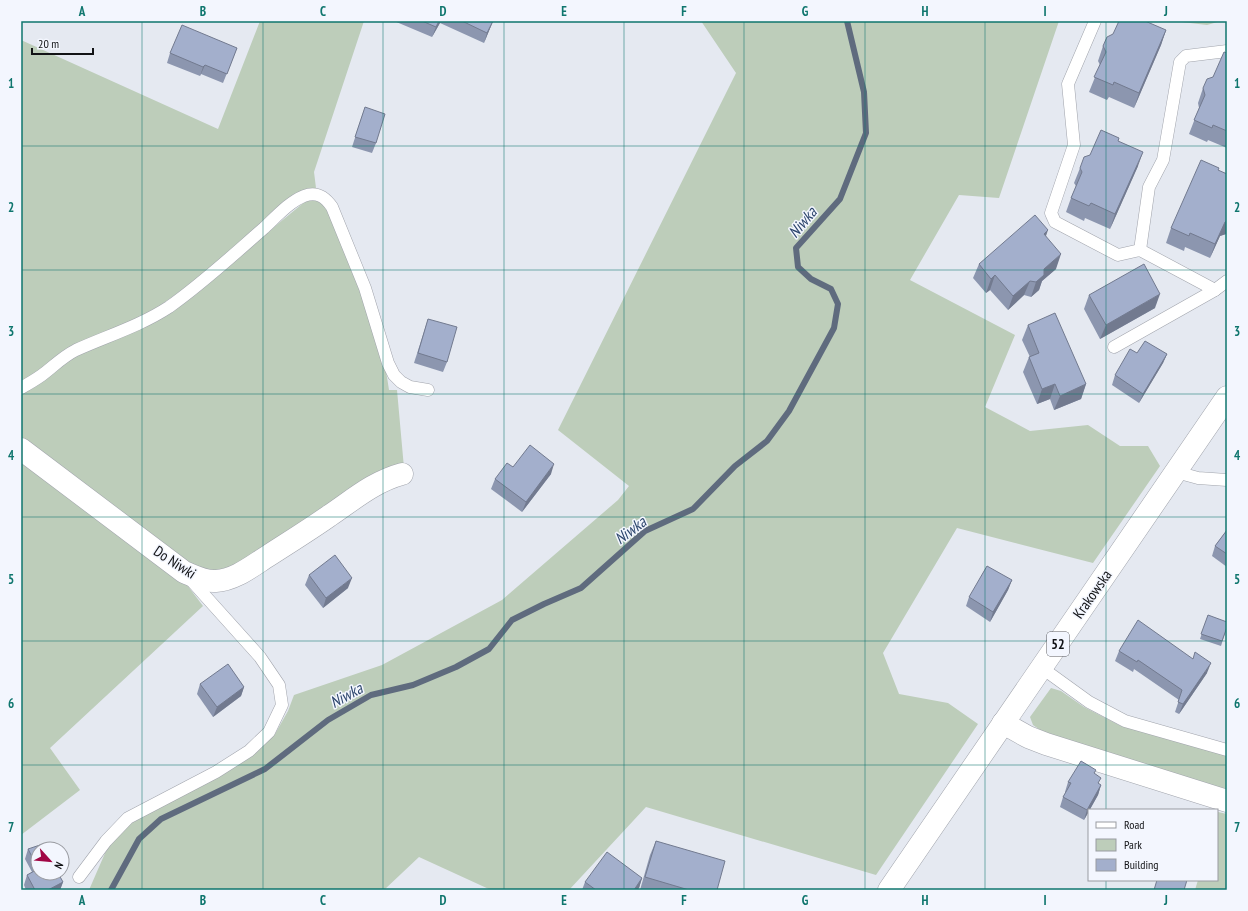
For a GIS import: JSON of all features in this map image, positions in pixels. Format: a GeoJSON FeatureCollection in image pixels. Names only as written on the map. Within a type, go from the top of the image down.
{"type":"FeatureCollection","features":[{"type":"Feature","properties":{"kind":"street","name":"Krakowska"},"geometry":{"type":"LineString","coordinates":[[889,890],[1227,397]]}},
{"type":"Feature","properties":{"kind":"street","name":"Do Niwki"},"geometry":{"type":"LineString","coordinates":[[21,449],[184,572],[201,579],[216,581],[232,577],[249,568],[330,515],[372,485],[387,478],[402,474]]}},
{"type":"Feature","properties":{"kind":"street"},"geometry":{"type":"LineString","coordinates":[[1003,723],[1028,737],[1046,744],[1227,801]]}},
{"type":"Feature","properties":{"kind":"lane"},"geometry":{"type":"LineString","coordinates":[[1095,21],[1068,84],[1074,146],[1051,213],[1055,222],[1118,255],[1140,250],[1215,290]]}},
{"type":"Feature","properties":{"kind":"lane"},"geometry":{"type":"LineString","coordinates":[[1140,250],[1149,187],[1163,160],[1180,62],[1186,56],[1227,51]]}},
{"type":"Feature","properties":{"kind":"lane"},"geometry":{"type":"LineString","coordinates":[[21,388],[42,376],[57,362],[75,351],[138,324],[168,307],[203,281],[287,207],[304,196],[312,194],[320,195],[327,199],[332,207],[365,288],[388,362],[394,375],[401,382],[410,387],[428,390]]}},
{"type":"Feature","properties":{"kind":"lane"},"geometry":{"type":"LineString","coordinates":[[1114,347],[1215,290],[1227,281]]}},
{"type":"Feature","properties":{"kind":"lane"},"geometry":{"type":"LineString","coordinates":[[1176,472],[1198,478],[1227,480]]}},
{"type":"Feature","properties":{"kind":"lane"},"geometry":{"type":"LineString","coordinates":[[79,877],[106,841],[128,818],[216,772],[249,751],[270,732],[282,705],[279,685],[260,657],[184,572]]}},
{"type":"Feature","properties":{"kind":"lane"},"geometry":{"type":"LineString","coordinates":[[1042,668],[1089,702],[1125,721],[1227,750]]}},
{"type":"Feature","properties":{"kind":"green space"},"geometry":{"type":"Polygon","coordinates":[[[260,21],[364,21],[314,172],[316,188],[300,192],[197,279],[161,305],[21,383],[21,40],[218,129],[260,21]]]}},
{"type":"Feature","properties":{"kind":"green space"},"geometry":{"type":"Polygon","coordinates":[[[701,21],[1059,21],[999,198],[959,195],[910,280],[1015,335],[985,407],[1030,431],[1088,425],[1120,446],[1148,446],[1160,466],[1093,563],[957,528],[883,653],[899,694],[948,703],[978,724],[876,875],[646,807],[569,890],[491,890],[419,857],[384,890],[89,890],[109,844],[133,821],[253,754],[275,734],[288,711],[294,695],[382,665],[502,600],[618,500],[629,486],[558,430],[736,73],[701,21]]]}},
{"type":"Feature","properties":{"kind":"green space"},"geometry":{"type":"Polygon","coordinates":[[[1173,21],[1221,21],[1207,25],[1173,21]]]}},
{"type":"Feature","properties":{"kind":"green space"},"geometry":{"type":"Polygon","coordinates":[[[307,200],[316,200],[324,204],[354,272],[372,318],[385,366],[389,390],[397,390],[404,468],[262,553],[209,577],[21,446],[21,394],[59,365],[224,268],[307,200]]]}},
{"type":"Feature","properties":{"kind":"green space"},"geometry":{"type":"Polygon","coordinates":[[[21,458],[181,577],[203,606],[50,748],[80,790],[21,835],[21,458]]]}},
{"type":"Feature","properties":{"kind":"green space"},"geometry":{"type":"Polygon","coordinates":[[[1051,688],[1061,691],[1084,707],[1121,726],[1227,755],[1227,795],[1043,732],[1033,725],[1030,717],[1051,688]]]}},
{"type":"Feature","properties":{"kind":"green space"},"geometry":{"type":"Polygon","coordinates":[[[1218,812],[1227,814],[1227,890],[1195,890],[1198,881],[1218,881],[1218,812]]]}},
{"type":"Feature","properties":{"kind":"building"},"geometry":{"type":"Polygon","coordinates":[[[422,21],[439,21],[436,27],[422,21]]]}},
{"type":"Feature","properties":{"kind":"building"},"geometry":{"type":"Polygon","coordinates":[[[462,21],[493,21],[487,33],[462,21]]]}},
{"type":"Feature","properties":{"kind":"building"},"geometry":{"type":"Polygon","coordinates":[[[1119,21],[1145,21],[1166,30],[1139,93],[1114,82],[1113,85],[1094,77],[1106,52],[1103,46],[1107,37],[1113,34],[1119,21]]]}},
{"type":"Feature","properties":{"kind":"building"},"geometry":{"type":"Polygon","coordinates":[[[182,25],[237,48],[227,74],[205,65],[203,67],[170,53],[182,25]]]}},
{"type":"Feature","properties":{"kind":"building"},"geometry":{"type":"Polygon","coordinates":[[[1224,52],[1227,53],[1227,131],[1213,125],[1212,128],[1194,120],[1205,95],[1203,88],[1207,79],[1213,77],[1224,52]]]}},
{"type":"Feature","properties":{"kind":"building"},"geometry":{"type":"Polygon","coordinates":[[[365,107],[385,114],[376,143],[355,137],[365,107]]]}},
{"type":"Feature","properties":{"kind":"building"},"geometry":{"type":"Polygon","coordinates":[[[1101,130],[1119,138],[1118,141],[1143,152],[1115,214],[1091,203],[1089,206],[1071,198],[1082,172],[1080,168],[1084,157],[1090,155],[1101,130]]]}},
{"type":"Feature","properties":{"kind":"building"},"geometry":{"type":"Polygon","coordinates":[[[1201,160],[1219,168],[1218,170],[1227,174],[1227,221],[1225,222],[1215,244],[1190,233],[1189,236],[1171,228],[1201,160]]]}},
{"type":"Feature","properties":{"kind":"building"},"geometry":{"type":"Polygon","coordinates":[[[1035,215],[1048,230],[1044,234],[1061,254],[1044,269],[1044,275],[1036,282],[1030,281],[1013,296],[995,275],[991,279],[979,264],[1035,215]]]}},
{"type":"Feature","properties":{"kind":"building"},"geometry":{"type":"Polygon","coordinates":[[[1144,264],[1160,294],[1106,325],[1089,295],[1144,264]]]}},
{"type":"Feature","properties":{"kind":"building"},"geometry":{"type":"Polygon","coordinates":[[[1055,313],[1086,384],[1060,396],[1055,384],[1042,389],[1029,357],[1039,353],[1028,325],[1055,313]]]}},
{"type":"Feature","properties":{"kind":"building"},"geometry":{"type":"Polygon","coordinates":[[[428,319],[457,327],[447,362],[418,353],[428,319]]]}},
{"type":"Feature","properties":{"kind":"building"},"geometry":{"type":"Polygon","coordinates":[[[1145,341],[1167,354],[1143,394],[1115,375],[1130,349],[1137,353],[1145,341]]]}},
{"type":"Feature","properties":{"kind":"building"},"geometry":{"type":"Polygon","coordinates":[[[530,445],[554,464],[526,502],[495,479],[507,463],[513,467],[530,445]]]}},
{"type":"Feature","properties":{"kind":"building"},"geometry":{"type":"Polygon","coordinates":[[[1227,530],[1227,554],[1215,546],[1227,530]]]}},
{"type":"Feature","properties":{"kind":"building"},"geometry":{"type":"Polygon","coordinates":[[[335,555],[352,578],[326,598],[309,575],[335,555]]]}},
{"type":"Feature","properties":{"kind":"building"},"geometry":{"type":"Polygon","coordinates":[[[987,566],[1012,580],[993,612],[969,597],[987,566]]]}},
{"type":"Feature","properties":{"kind":"building"},"geometry":{"type":"Polygon","coordinates":[[[1208,615],[1227,622],[1227,627],[1222,641],[1201,634],[1208,615]]]}},
{"type":"Feature","properties":{"kind":"building"},"geometry":{"type":"Polygon","coordinates":[[[1138,620],[1193,659],[1195,652],[1211,663],[1183,704],[1178,702],[1182,690],[1138,660],[1137,662],[1119,651],[1138,620]]]}},
{"type":"Feature","properties":{"kind":"building"},"geometry":{"type":"Polygon","coordinates":[[[228,664],[244,687],[217,707],[200,684],[228,664]]]}},
{"type":"Feature","properties":{"kind":"building"},"geometry":{"type":"Polygon","coordinates":[[[1081,761],[1096,770],[1094,773],[1101,778],[1098,783],[1101,785],[1087,810],[1063,797],[1071,783],[1068,782],[1081,761]]]}},
{"type":"Feature","properties":{"kind":"building"},"geometry":{"type":"Polygon","coordinates":[[[656,841],[725,861],[717,890],[689,890],[645,877],[656,841]]]}},
{"type":"Feature","properties":{"kind":"building"},"geometry":{"type":"Polygon","coordinates":[[[607,852],[642,878],[634,890],[596,890],[585,882],[607,852]]]}},
{"type":"Feature","properties":{"kind":"building"},"geometry":{"type":"Polygon","coordinates":[[[30,873],[30,881],[27,875],[30,873]]]}},
{"type":"Feature","properties":{"kind":"building"},"geometry":{"type":"Polygon","coordinates":[[[30,881],[63,882],[48,890],[35,890],[30,881]]]}},
{"type":"Feature","properties":{"kind":"building"},"geometry":{"type":"Polygon","coordinates":[[[1157,881],[1187,881],[1184,890],[1154,890],[1157,881]]]}},
{"type":"Feature","properties":{"kind":"waterway","name":"Niwka"},"geometry":{"type":"LineString","coordinates":[[111,890],[139,839],[161,819],[265,769],[328,720],[371,695],[413,685],[456,667],[489,649],[512,620],[581,588],[645,531],[693,509],[735,466],[767,441],[789,411],[834,328],[838,304],[831,289],[811,279],[798,267],[796,248],[840,199],[866,133],[864,92],[847,21]]}}]}
